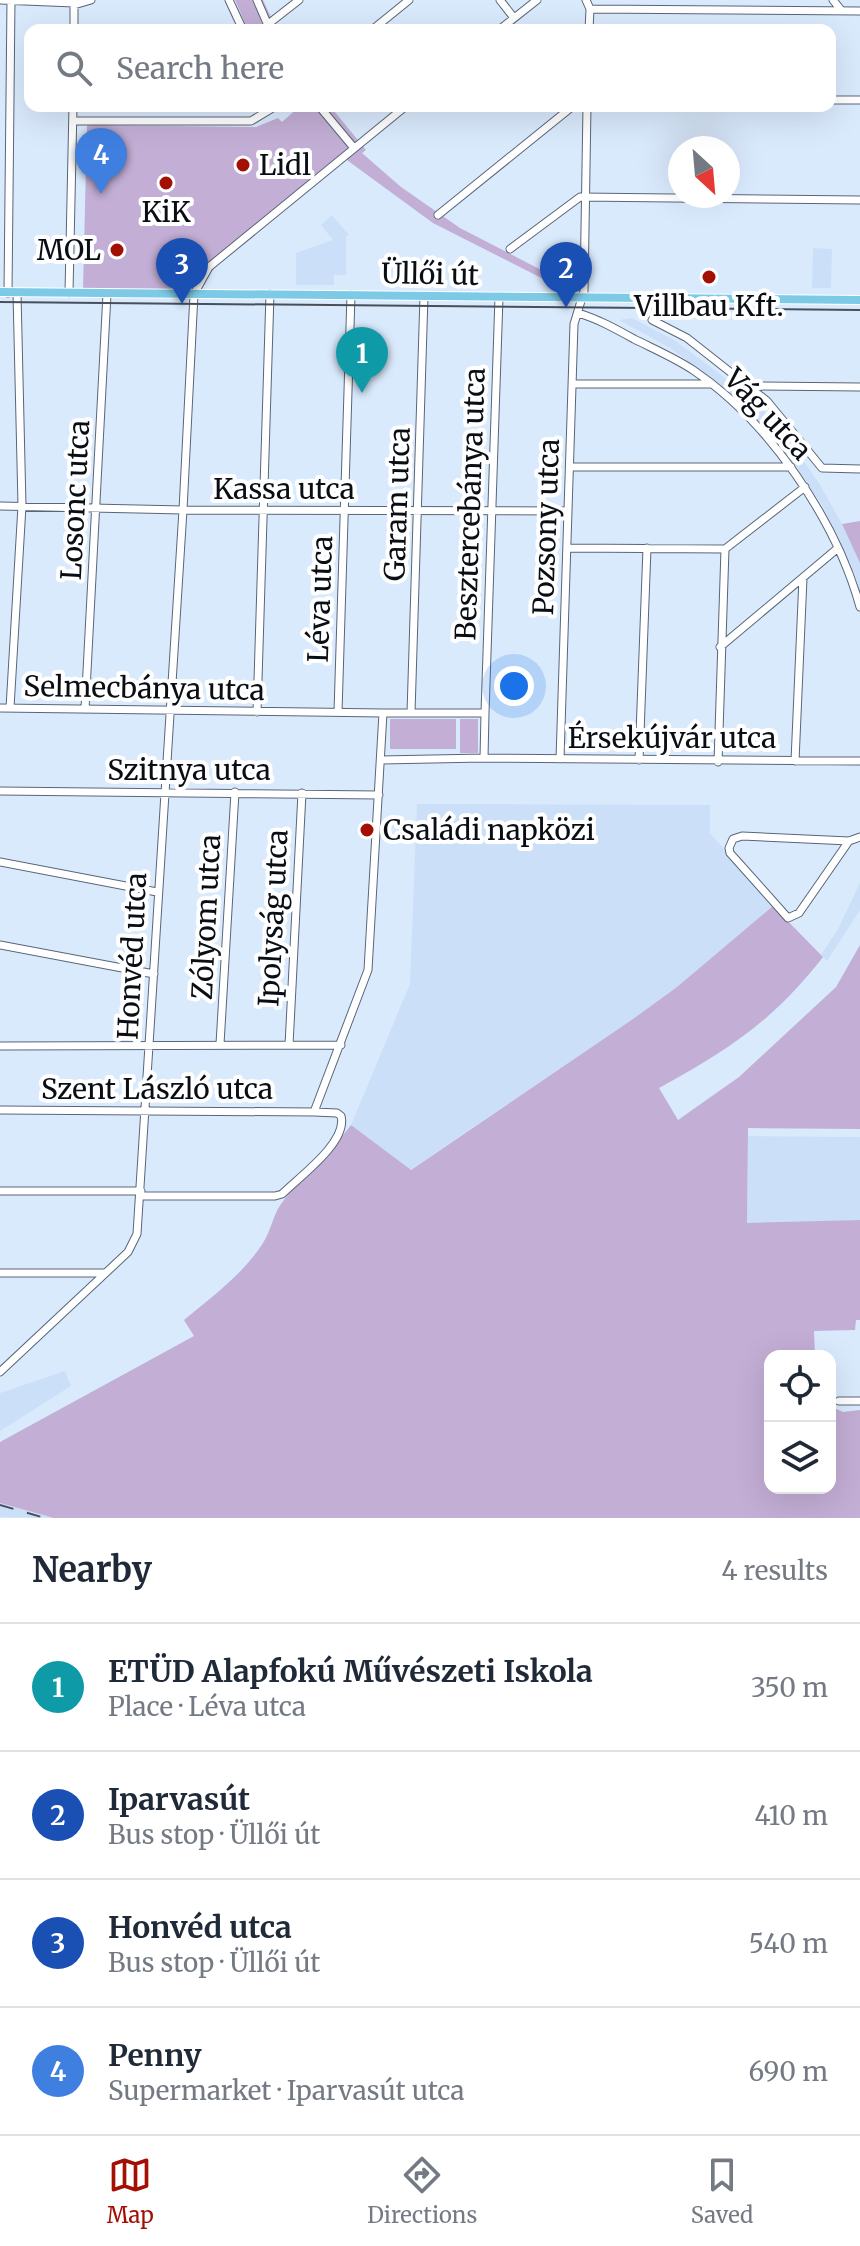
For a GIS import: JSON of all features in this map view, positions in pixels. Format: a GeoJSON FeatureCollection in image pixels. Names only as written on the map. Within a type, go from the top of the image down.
{"type":"FeatureCollection","features":[{"type":"Feature","properties":{"kind":"main road","name":"Üllői út"},"geometry":{"type":"LineString","coordinates":[[8,290],[107,294],[860,300]]}},
{"type":"Feature","properties":{"kind":"street"},"geometry":{"type":"LineString","coordinates":[[0,0],[74,3],[91,0]]}},
{"type":"Feature","properties":{"kind":"street"},"geometry":{"type":"LineString","coordinates":[[10,708],[22,506],[4,242],[11,0]]}},
{"type":"Feature","properties":{"kind":"street"},"geometry":{"type":"LineString","coordinates":[[229,0],[240,24]]}},
{"type":"Feature","properties":{"kind":"street"},"geometry":{"type":"LineString","coordinates":[[257,0],[268,24]]}},
{"type":"Feature","properties":{"kind":"street"},"geometry":{"type":"LineString","coordinates":[[272,24],[299,0]]}},
{"type":"Feature","properties":{"kind":"street"},"geometry":{"type":"LineString","coordinates":[[379,24],[409,0]]}},
{"type":"Feature","properties":{"kind":"street"},"geometry":{"type":"LineString","coordinates":[[500,0],[514,18]]}},
{"type":"Feature","properties":{"kind":"street"},"geometry":{"type":"LineString","coordinates":[[506,24],[537,0]]}},
{"type":"Feature","properties":{"kind":"street"},"geometry":{"type":"LineString","coordinates":[[586,0],[590,9],[589,24]]}},
{"type":"Feature","properties":{"kind":"street"},"geometry":{"type":"LineString","coordinates":[[708,0],[716,10]]}},
{"type":"Feature","properties":{"kind":"street"},"geometry":{"type":"LineString","coordinates":[[833,0],[841,10]]}},
{"type":"Feature","properties":{"kind":"street"},"geometry":{"type":"LineString","coordinates":[[74,3],[74,24]]}},
{"type":"Feature","properties":{"kind":"street"},"geometry":{"type":"LineString","coordinates":[[590,9],[860,11]]}},
{"type":"Feature","properties":{"kind":"street"},"geometry":{"type":"LineString","coordinates":[[836,100],[860,100]]}},
{"type":"Feature","properties":{"kind":"street"},"geometry":{"type":"LineString","coordinates":[[69,293],[73,112]]}},
{"type":"Feature","properties":{"kind":"street"},"geometry":{"type":"LineString","coordinates":[[73,121],[251,121],[266,112]]}},
{"type":"Feature","properties":{"kind":"street"},"geometry":{"type":"LineString","coordinates":[[324,112],[354,148]]}},
{"type":"Feature","properties":{"kind":"street"},"geometry":{"type":"LineString","coordinates":[[194,294],[209,267],[399,112]]}},
{"type":"Feature","properties":{"kind":"street"},"geometry":{"type":"LineString","coordinates":[[438,215],[566,112]]}},
{"type":"Feature","properties":{"kind":"street","name":"Pozsony utca"},"geometry":{"type":"LineString","coordinates":[[560,759],[574,324],[584,291],[587,112]]}},
{"type":"Feature","properties":{"kind":"street"},"geometry":{"type":"LineString","coordinates":[[510,249],[580,197],[586,196],[860,200]]}},
{"type":"Feature","properties":{"kind":"street"},"geometry":{"type":"LineString","coordinates":[[0,276],[8,290]]}},
{"type":"Feature","properties":{"kind":"street","name":"Losonc utca"},"geometry":{"type":"LineString","coordinates":[[85,709],[107,294]]}},
{"type":"Feature","properties":{"kind":"street","name":"Honvéd utca"},"geometry":{"type":"LineString","coordinates":[[0,1372],[133,1244],[139,1226],[194,294]]}},
{"type":"Feature","properties":{"kind":"street"},"geometry":{"type":"LineString","coordinates":[[257,712],[270,294]]}},
{"type":"Feature","properties":{"kind":"street","name":"Léva utca"},"geometry":{"type":"LineString","coordinates":[[338,712],[351,295]]}},
{"type":"Feature","properties":{"kind":"street","name":"Garam utca"},"geometry":{"type":"LineString","coordinates":[[411,713],[424,296]]}},
{"type":"Feature","properties":{"kind":"street","name":"Besztercebánya utca"},"geometry":{"type":"LineString","coordinates":[[484,758],[499,297]]}},
{"type":"Feature","properties":{"kind":"street","name":"Vág utca"},"geometry":{"type":"LineString","coordinates":[[578,313],[677,360],[712,384],[791,467],[805,487],[838,548],[860,607]]}},
{"type":"Feature","properties":{"kind":"street","name":"Vág utca"},"geometry":{"type":"LineString","coordinates":[[652,320],[687,338],[750,386],[822,468],[860,469]]}},
{"type":"Feature","properties":{"kind":"street"},"geometry":{"type":"LineString","coordinates":[[574,384],[712,384]]}},
{"type":"Feature","properties":{"kind":"street"},"geometry":{"type":"LineString","coordinates":[[750,386],[860,387]]}},
{"type":"Feature","properties":{"kind":"street"},"geometry":{"type":"LineString","coordinates":[[570,467],[791,467]]}},
{"type":"Feature","properties":{"kind":"street"},"geometry":{"type":"LineString","coordinates":[[567,548],[725,549],[805,487]]}},
{"type":"Feature","properties":{"kind":"street","name":"Kassa utca"},"geometry":{"type":"LineString","coordinates":[[0,506],[568,511]]}},
{"type":"Feature","properties":{"kind":"street"},"geometry":{"type":"LineString","coordinates":[[639,760],[647,548]]}},
{"type":"Feature","properties":{"kind":"street"},"geometry":{"type":"LineString","coordinates":[[720,647],[838,548]]}},
{"type":"Feature","properties":{"kind":"street"},"geometry":{"type":"LineString","coordinates":[[718,762],[725,549]]}},
{"type":"Feature","properties":{"kind":"street"},"geometry":{"type":"LineString","coordinates":[[795,761],[803,578]]}},
{"type":"Feature","properties":{"kind":"street","name":"Selmecbánya utca"},"geometry":{"type":"LineString","coordinates":[[0,708],[485,713]]}},
{"type":"Feature","properties":{"kind":"street"},"geometry":{"type":"LineString","coordinates":[[0,1191],[265,1197],[282,1194],[333,1144],[343,1129],[341,1116],[314,1112],[365,980],[369,959],[383,713]]}},
{"type":"Feature","properties":{"kind":"street","name":"Érsekújvár utca"},"geometry":{"type":"LineString","coordinates":[[381,760],[860,761]]}},
{"type":"Feature","properties":{"kind":"street","name":"Szitnya utca"},"geometry":{"type":"LineString","coordinates":[[0,791],[379,795]]}},
{"type":"Feature","properties":{"kind":"street","name":"Zólyom utca"},"geometry":{"type":"LineString","coordinates":[[220,1044],[235,792]]}},
{"type":"Feature","properties":{"kind":"street","name":"Ipolyság utca"},"geometry":{"type":"LineString","coordinates":[[289,1045],[302,793]]}},
{"type":"Feature","properties":{"kind":"street"},"geometry":{"type":"LineString","coordinates":[[849,841],[799,913],[792,918],[788,918],[730,853],[729,848],[733,839],[742,836],[849,841],[860,837]]}},
{"type":"Feature","properties":{"kind":"street"},"geometry":{"type":"LineString","coordinates":[[0,862],[157,892]]}},
{"type":"Feature","properties":{"kind":"street"},"geometry":{"type":"LineString","coordinates":[[0,945],[154,974]]}},
{"type":"Feature","properties":{"kind":"street"},"geometry":{"type":"LineString","coordinates":[[0,1046],[341,1045]]}},
{"type":"Feature","properties":{"kind":"street","name":"Szent László utca"},"geometry":{"type":"LineString","coordinates":[[0,1110],[314,1112]]}},
{"type":"Feature","properties":{"kind":"street"},"geometry":{"type":"LineString","coordinates":[[0,1273],[104,1273]]}},
{"type":"Feature","properties":{"kind":"street"},"geometry":{"type":"LineString","coordinates":[[839,1401],[860,1401]]}},
{"type":"Feature","properties":{"kind":"shaded area"},"geometry":{"type":"Polygon","coordinates":[[[235,0],[263,0],[274,24],[245,24],[235,0]]]}},
{"type":"Feature","properties":{"kind":"shaded area"},"geometry":{"type":"Polygon","coordinates":[[[293,112],[335,112],[366,150],[362,153],[401,187],[460,228],[578,289],[567,291],[433,223],[340,155],[222,260],[198,290],[83,289],[87,125],[256,127],[278,118],[282,122],[293,112]]]}},
{"type":"Feature","properties":{"kind":"shaded area"},"geometry":{"type":"Polygon","coordinates":[[[332,215],[349,235],[346,236],[346,275],[334,275],[334,285],[296,285],[296,253],[333,240],[321,225],[332,215]]]}},
{"type":"Feature","properties":{"kind":"shaded area"},"geometry":{"type":"Polygon","coordinates":[[[813,248],[832,249],[831,288],[812,288],[813,248]]]}},
{"type":"Feature","properties":{"kind":"shaded area"},"geometry":{"type":"Polygon","coordinates":[[[632,318],[674,340],[724,377],[765,413],[792,445],[819,483],[842,524],[860,563],[860,590],[851,564],[821,503],[779,444],[722,386],[670,348],[619,320],[632,318]]]}},
{"type":"Feature","properties":{"kind":"shaded area"},"geometry":{"type":"Polygon","coordinates":[[[860,521],[860,563],[842,524],[860,521]]]}},
{"type":"Feature","properties":{"kind":"shaded area"},"geometry":{"type":"Polygon","coordinates":[[[390,719],[456,719],[456,749],[390,749],[390,719]]]}},
{"type":"Feature","properties":{"kind":"shaded area"},"geometry":{"type":"Polygon","coordinates":[[[460,719],[478,719],[478,753],[460,753],[460,719]]]}},
{"type":"Feature","properties":{"kind":"shaded area"},"geometry":{"type":"Polygon","coordinates":[[[417,804],[710,805],[710,833],[773,906],[677,987],[633,1019],[410,1170],[351,1125],[410,984],[417,804]]]}},
{"type":"Feature","properties":{"kind":"shaded area"},"geometry":{"type":"Polygon","coordinates":[[[860,883],[860,910],[827,961],[821,955],[838,929],[860,883]]]}},
{"type":"Feature","properties":{"kind":"shaded area"},"geometry":{"type":"Polygon","coordinates":[[[773,906],[823,957],[787,999],[749,1032],[659,1088],[678,1120],[739,1077],[836,987],[860,945],[860,1129],[748,1128],[747,1223],[860,1220],[860,1320],[856,1320],[855,1330],[814,1331],[815,1350],[764,1350],[764,1494],[836,1494],[836,1409],[843,1412],[860,1410],[860,1518],[54,1518],[0,1503],[0,1442],[194,1336],[184,1320],[246,1265],[263,1243],[278,1208],[351,1125],[411,1170],[677,987],[773,906]]]}},
{"type":"Feature","properties":{"kind":"shaded area"},"geometry":{"type":"Polygon","coordinates":[[[748,1136],[860,1137],[860,1220],[747,1224],[748,1136]]]}},
{"type":"Feature","properties":{"kind":"shaded area"},"geometry":{"type":"Polygon","coordinates":[[[65,1371],[71,1386],[0,1431],[0,1393],[65,1371]]]}},
{"type":"Feature","properties":{"kind":"shaded area"},"geometry":{"type":"Polygon","coordinates":[[[0,1503],[54,1518],[0,1517],[0,1503]]]}},
{"type":"Feature","properties":{"kind":"tram line"},"geometry":{"type":"LineString","coordinates":[[0,302],[860,310]]}},
{"type":"Feature","properties":{"kind":"railway"},"geometry":{"type":"LineString","coordinates":[[0,1505],[45,1518]]}},
{"type":"Feature","properties":{"kind":"place","name":"Lidl"},"geometry":{"type":"Point","coordinates":[243,165]}},
{"type":"Feature","properties":{"kind":"place","name":"KiK"},"geometry":{"type":"Point","coordinates":[166,183]}},
{"type":"Feature","properties":{"kind":"place","name":"Penny"},"geometry":{"type":"Point","coordinates":[101,194]}},
{"type":"Feature","properties":{"kind":"place","name":"MOL"},"geometry":{"type":"Point","coordinates":[117,250]}},
{"type":"Feature","properties":{"kind":"place","name":"Villbau Kft."},"geometry":{"type":"Point","coordinates":[709,277]}},
{"type":"Feature","properties":{"kind":"place","name":"Honvéd utca"},"geometry":{"type":"Point","coordinates":[182,304]}},
{"type":"Feature","properties":{"kind":"place","name":"Iparvasút"},"geometry":{"type":"Point","coordinates":[566,308]}},
{"type":"Feature","properties":{"kind":"place","name":"ETÜD Alapfokú Művészeti Iskola"},"geometry":{"type":"Point","coordinates":[362,393]}},
{"type":"Feature","properties":{"kind":"place","name":"Családi napközi"},"geometry":{"type":"Point","coordinates":[367,830]}}]}
